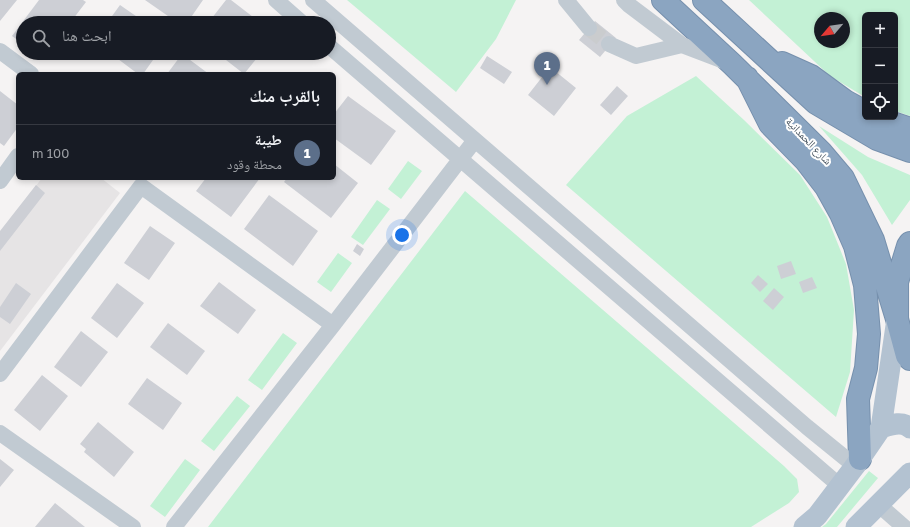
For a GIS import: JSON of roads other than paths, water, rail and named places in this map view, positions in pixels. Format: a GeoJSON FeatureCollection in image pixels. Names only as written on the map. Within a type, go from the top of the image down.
{"type":"FeatureCollection","features":[{"type":"Feature","properties":{"kind":"highway","name":"شارع الحمدانية"},"geometry":{"type":"LineString","coordinates":[[663,0],[739,71],[821,152],[843,178],[873,240],[910,360]]}},
{"type":"Feature","properties":{"kind":"highway"},"geometry":{"type":"LineString","coordinates":[[704,0],[816,103],[877,139],[910,151]]}},
{"type":"Feature","properties":{"kind":"highway"},"geometry":{"type":"LineString","coordinates":[[765,56],[811,76],[845,101],[862,110]]}},
{"type":"Feature","properties":{"kind":"highway"},"geometry":{"type":"LineString","coordinates":[[739,71],[770,124],[806,161],[826,187],[841,214],[855,246],[865,285],[869,334],[866,368],[858,399],[858,463]]}},
{"type":"Feature","properties":{"kind":"highway"},"geometry":{"type":"LineString","coordinates":[[884,120],[910,129]]}},
{"type":"Feature","properties":{"kind":"highway"},"geometry":{"type":"LineString","coordinates":[[897,320],[897,282],[910,243]]}},
{"type":"Feature","properties":{"kind":"main road"},"geometry":{"type":"LineString","coordinates":[[804,527],[818,516],[858,463],[881,428],[897,320]]}},
{"type":"Feature","properties":{"kind":"main road"},"geometry":{"type":"LineString","coordinates":[[881,428],[897,424],[907,425],[910,428]]}},
{"type":"Feature","properties":{"kind":"main road"},"geometry":{"type":"LineString","coordinates":[[864,525],[879,505],[910,473]]}},
{"type":"Feature","properties":{"kind":"street"},"geometry":{"type":"LineString","coordinates":[[276,0],[294,16]]}},
{"type":"Feature","properties":{"kind":"street"},"geometry":{"type":"LineString","coordinates":[[313,0],[332,16]]}},
{"type":"Feature","properties":{"kind":"street"},"geometry":{"type":"LineString","coordinates":[[566,0],[589,28]]}},
{"type":"Feature","properties":{"kind":"street"},"geometry":{"type":"LineString","coordinates":[[624,0],[682,45],[739,71]]}},
{"type":"Feature","properties":{"kind":"street"},"geometry":{"type":"LineString","coordinates":[[336,20],[807,427],[858,463]]}},
{"type":"Feature","properties":{"kind":"street"},"geometry":{"type":"LineString","coordinates":[[610,44],[636,56],[682,45]]}},
{"type":"Feature","properties":{"kind":"street"},"geometry":{"type":"LineString","coordinates":[[0,51],[28,72]]}},
{"type":"Feature","properties":{"kind":"street"},"geometry":{"type":"LineString","coordinates":[[336,52],[840,486]]}},
{"type":"Feature","properties":{"kind":"street"},"geometry":{"type":"LineString","coordinates":[[174,527],[334,325],[475,140]]}},
{"type":"Feature","properties":{"kind":"street"},"geometry":{"type":"LineString","coordinates":[[0,181],[16,159]]}},
{"type":"Feature","properties":{"kind":"street"},"geometry":{"type":"LineString","coordinates":[[0,374],[138,182],[334,325]]}},
{"type":"Feature","properties":{"kind":"street"},"geometry":{"type":"LineString","coordinates":[[0,433],[133,527]]}},
{"type":"Feature","properties":{"kind":"street"},"geometry":{"type":"LineString","coordinates":[[879,505],[904,527]]}},
{"type":"Feature","properties":{"kind":"tunnel"},"geometry":{"type":"LineString","coordinates":[[589,28],[609,44]]}},
{"type":"Feature","properties":{"kind":"place","name":"طيبة"},"geometry":{"type":"Point","coordinates":[547,85]}}]}
